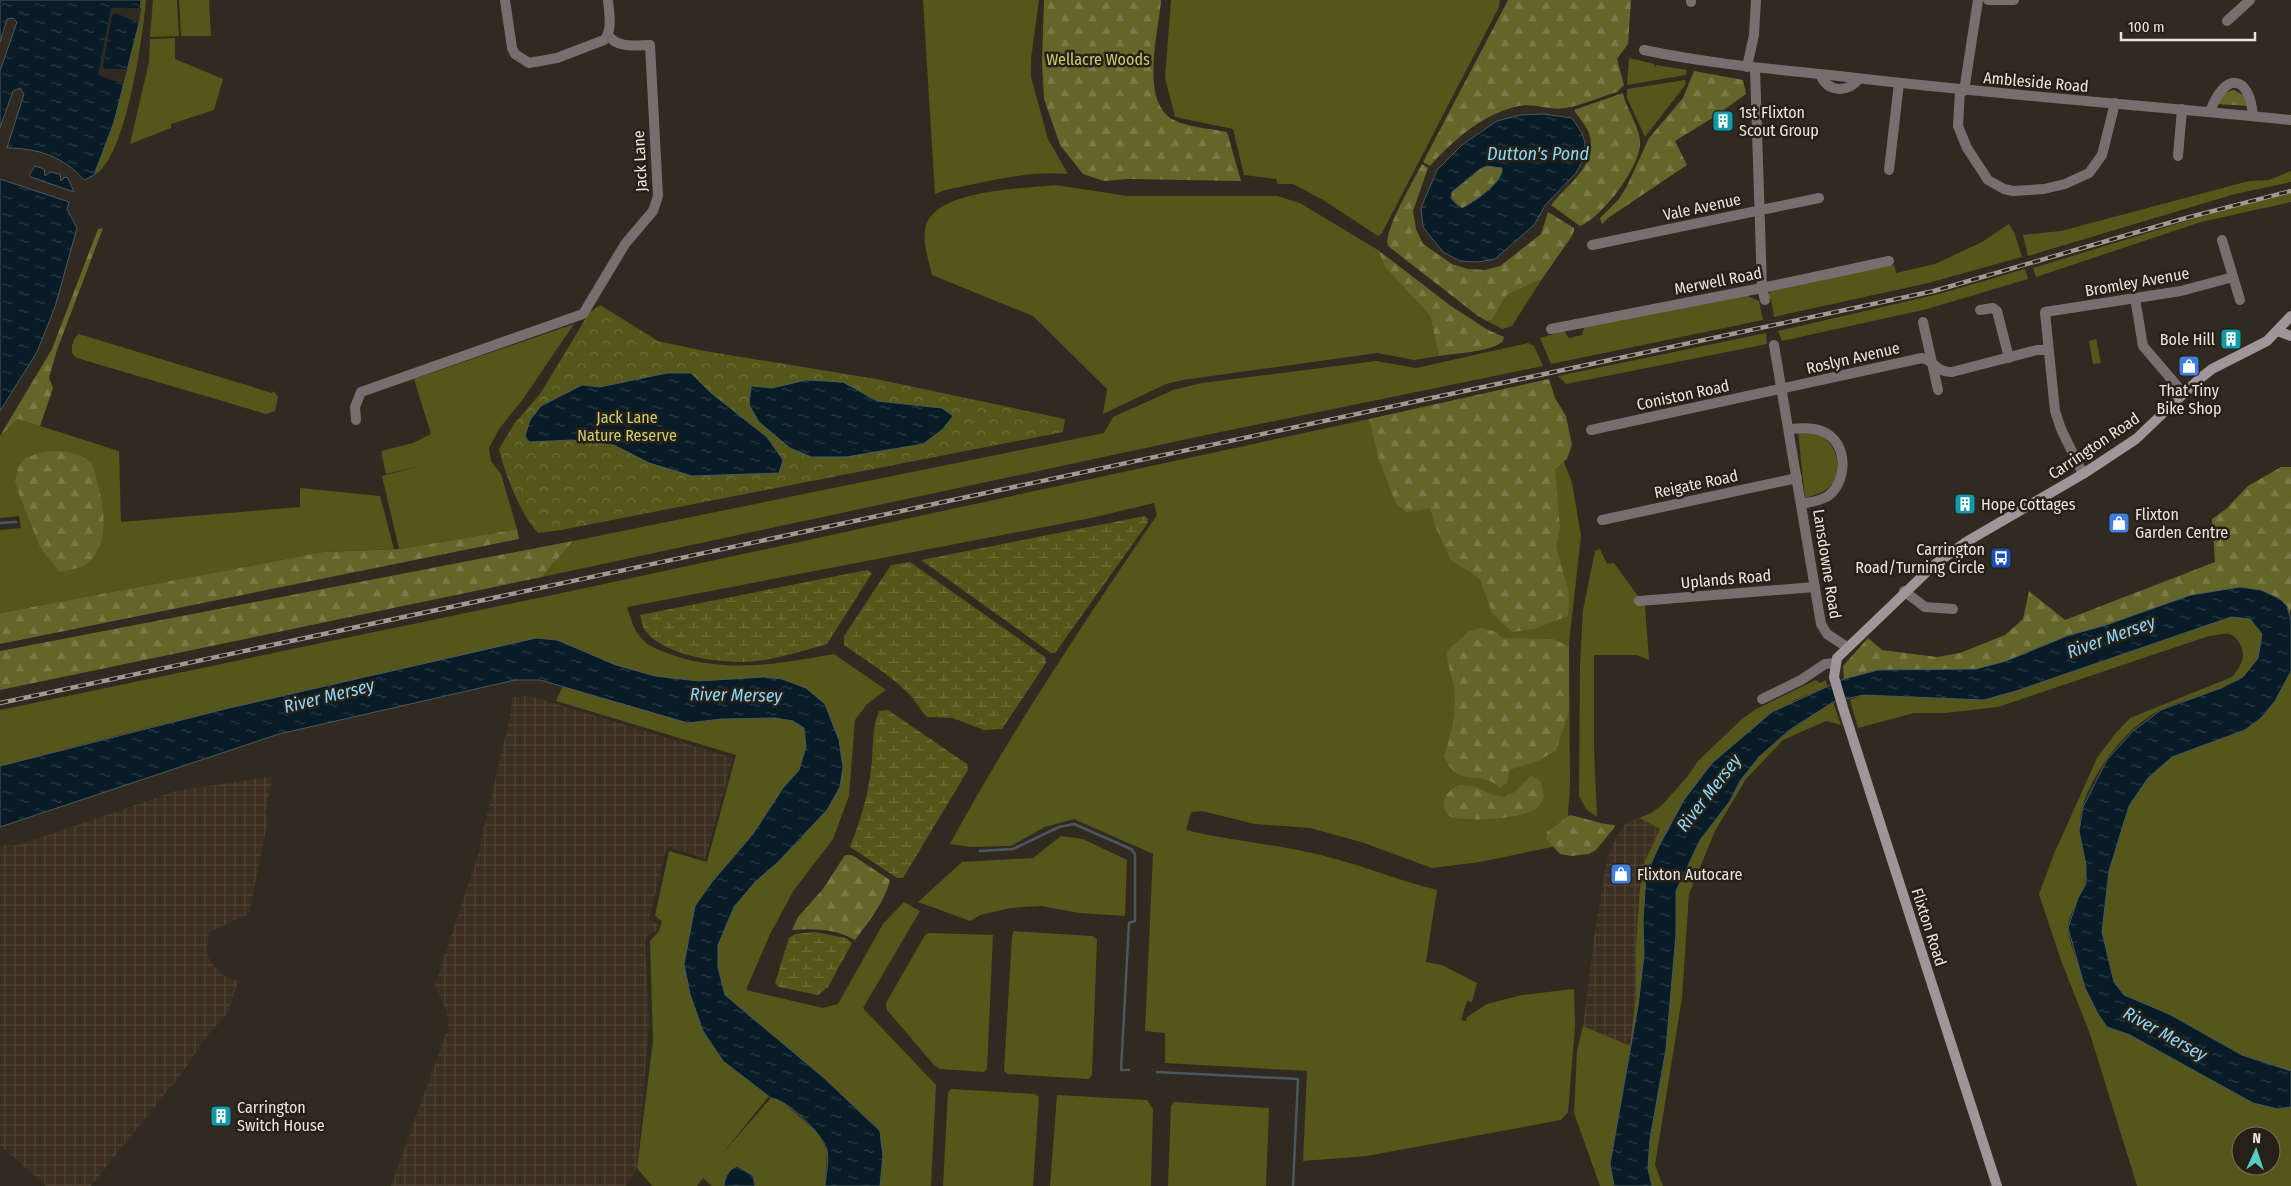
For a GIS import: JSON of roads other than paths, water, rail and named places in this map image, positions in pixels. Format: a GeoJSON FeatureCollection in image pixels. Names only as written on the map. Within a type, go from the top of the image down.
{"type":"FeatureCollection","features":[{"type":"Feature","properties":{"kind":"main road"},"geometry":{"type":"LineString","coordinates":[[2291,316],[2278,331],[2291,336]]}},
{"type":"Feature","properties":{"kind":"main road","name":"Carrington Road"},"geometry":{"type":"LineString","coordinates":[[1835,663],[1847,647],[1904,591],[1934,565],[1966,542],[2083,474],[2136,439],[2212,368],[2267,341],[2278,331]]}},
{"type":"Feature","properties":{"kind":"main road","name":"Flixton Road"},"geometry":{"type":"LineString","coordinates":[[1835,663],[1834,677],[1843,708],[1997,1186]]}},
{"type":"Feature","properties":{"kind":"street"},"geometry":{"type":"LineString","coordinates":[[505,0],[512,48],[515,54],[529,63],[557,58],[595,44],[608,35],[608,0]]}},
{"type":"Feature","properties":{"kind":"street"},"geometry":{"type":"LineString","coordinates":[[1756,0],[1751,68],[1761,210],[1762,288],[1765,300]]}},
{"type":"Feature","properties":{"kind":"street"},"geometry":{"type":"LineString","coordinates":[[1978,0],[1962,91],[1958,126],[1966,148],[1988,180],[2004,189],[2024,191],[2065,184],[2089,173],[2102,155],[2115,104]]}},
{"type":"Feature","properties":{"kind":"street"},"geometry":{"type":"LineString","coordinates":[[1988,0],[2014,0]]}},
{"type":"Feature","properties":{"kind":"street"},"geometry":{"type":"LineString","coordinates":[[2227,21],[2250,0]]}},
{"type":"Feature","properties":{"kind":"street","name":"Jack Lane"},"geometry":{"type":"LineString","coordinates":[[356,420],[355,407],[361,392],[583,314],[625,244],[653,211],[658,196],[650,45],[621,45],[611,40],[608,35]]}},
{"type":"Feature","properties":{"kind":"street","name":"Ambleside Road"},"geometry":{"type":"LineString","coordinates":[[1644,50],[1751,68],[1820,74],[1827,85],[1839,90],[1849,88],[1859,79],[1962,91],[2291,120]]}},
{"type":"Feature","properties":{"kind":"street"},"geometry":{"type":"LineString","coordinates":[[1889,170],[1899,83]]}},
{"type":"Feature","properties":{"kind":"street"},"geometry":{"type":"LineString","coordinates":[[2210,112],[2214,100],[2226,86],[2235,83],[2240,84],[2248,91],[2253,116]]}},
{"type":"Feature","properties":{"kind":"street"},"geometry":{"type":"LineString","coordinates":[[2178,156],[2182,109]]}},
{"type":"Feature","properties":{"kind":"street","name":"Vale Avenue"},"geometry":{"type":"LineString","coordinates":[[1592,245],[1819,198]]}},
{"type":"Feature","properties":{"kind":"street"},"geometry":{"type":"LineString","coordinates":[[2222,240],[2240,300]]}},
{"type":"Feature","properties":{"kind":"street","name":"Merwell Road"},"geometry":{"type":"LineString","coordinates":[[1551,329],[1890,261]]}},
{"type":"Feature","properties":{"kind":"street","name":"Bromley Avenue"},"geometry":{"type":"LineString","coordinates":[[2048,350],[2045,312],[2181,291],[2234,277]]}},
{"type":"Feature","properties":{"kind":"street"},"geometry":{"type":"LineString","coordinates":[[2135,298],[2143,346],[2184,394]]}},
{"type":"Feature","properties":{"kind":"street"},"geometry":{"type":"LineString","coordinates":[[1980,310],[1993,308],[1996,311],[2009,358]]}},
{"type":"Feature","properties":{"kind":"street"},"geometry":{"type":"LineString","coordinates":[[1923,322],[1938,390]]}},
{"type":"Feature","properties":{"kind":"street","name":"Lansdowne Road"},"geometry":{"type":"LineString","coordinates":[[1774,345],[1822,629],[1847,647]]}},
{"type":"Feature","properties":{"kind":"street"},"geometry":{"type":"LineString","coordinates":[[1930,360],[1942,372],[1952,372],[2037,350],[2048,350],[2055,411],[2061,429],[2083,474]]}},
{"type":"Feature","properties":{"kind":"street","name":"Roslyn Avenue"},"geometry":{"type":"LineString","coordinates":[[1782,389],[1922,358],[1930,360]]}},
{"type":"Feature","properties":{"kind":"street","name":"Coniston Road"},"geometry":{"type":"LineString","coordinates":[[1591,430],[1782,389]]}},
{"type":"Feature","properties":{"kind":"street","name":"Lansdowne Road"},"geometry":{"type":"LineString","coordinates":[[1789,430],[1806,428],[1826,433],[1838,445],[1842,462],[1841,478],[1832,492],[1818,500],[1802,504]]}},
{"type":"Feature","properties":{"kind":"street","name":"Reigate Road"},"geometry":{"type":"LineString","coordinates":[[1602,520],[1797,478]]}},
{"type":"Feature","properties":{"kind":"street","name":"Uplands Road"},"geometry":{"type":"LineString","coordinates":[[1639,602],[1816,587]]}},
{"type":"Feature","properties":{"kind":"street"},"geometry":{"type":"LineString","coordinates":[[1904,591],[1925,607],[1953,610]]}},
{"type":"Feature","properties":{"kind":"street","name":"Carrington Road"},"geometry":{"type":"LineString","coordinates":[[1762,699],[1813,673],[1826,664],[1835,663]]}},
{"type":"Feature","properties":{"kind":"water"},"geometry":{"type":"Polygon","coordinates":[[[0,0],[141,0],[139,23],[114,122],[94,175],[84,180],[68,165],[50,155],[18,148],[7,148],[24,94],[20,88],[13,91],[0,128],[0,71],[17,22],[13,18],[7,19],[0,42],[0,0]]]}},
{"type":"Feature","properties":{"kind":"water","name":"Dutton's Pond"},"geometry":{"type":"Polygon","coordinates":[[[1544,114],[1572,118],[1582,133],[1585,143],[1583,160],[1576,173],[1546,204],[1534,225],[1495,259],[1478,262],[1460,261],[1443,252],[1423,227],[1421,208],[1437,170],[1462,145],[1497,121],[1520,115],[1544,114]],[[1487,166],[1480,169],[1452,192],[1451,198],[1462,208],[1493,185],[1498,179],[1502,168],[1487,166]]]}},
{"type":"Feature","properties":{"kind":"water"},"geometry":{"type":"Polygon","coordinates":[[[35,166],[44,169],[45,176],[50,172],[60,174],[61,181],[65,177],[68,178],[74,192],[31,177],[29,175],[35,166]]]}},
{"type":"Feature","properties":{"kind":"water"},"geometry":{"type":"Polygon","coordinates":[[[0,179],[69,202],[67,209],[77,228],[55,307],[37,352],[0,411],[0,179]]]}},
{"type":"Feature","properties":{"kind":"water"},"geometry":{"type":"Polygon","coordinates":[[[667,373],[691,373],[711,393],[767,437],[783,460],[779,473],[692,476],[649,463],[614,445],[572,440],[529,442],[525,436],[530,420],[541,406],[582,385],[600,387],[667,373]]]}},
{"type":"Feature","properties":{"kind":"water"},"geometry":{"type":"Polygon","coordinates":[[[806,380],[843,382],[877,401],[942,408],[953,416],[943,429],[923,444],[846,457],[811,457],[790,448],[759,422],[749,405],[751,386],[772,388],[806,380]]]}},
{"type":"Feature","properties":{"kind":"water","name":"River Mersey"},"geometry":{"type":"Polygon","coordinates":[[[2240,587],[2261,590],[2280,599],[2287,606],[2291,621],[2291,671],[2275,701],[2261,718],[2245,730],[2172,757],[2148,778],[2129,806],[2109,871],[2102,932],[2114,982],[2124,995],[2169,1014],[2242,1055],[2291,1071],[2291,1107],[2278,1109],[2253,1103],[2130,1035],[2107,1027],[2085,988],[2068,928],[2078,898],[2086,884],[2086,865],[2079,831],[2083,807],[2107,760],[2133,731],[2161,710],[2221,688],[2243,677],[2258,658],[2262,634],[2250,619],[2231,617],[2016,691],[1984,700],[1863,695],[1833,702],[1788,731],[1759,757],[1740,781],[1730,801],[1700,840],[1676,891],[1676,934],[1666,1049],[1650,1139],[1648,1169],[1652,1186],[1614,1186],[1610,1164],[1638,1006],[1644,955],[1643,921],[1646,875],[1659,846],[1684,800],[1712,763],[1772,712],[1844,679],[1878,670],[1976,669],[2006,661],[2067,636],[2106,625],[2191,595],[2240,587]]]}},
{"type":"Feature","properties":{"kind":"water","name":"River Mersey"},"geometry":{"type":"Polygon","coordinates":[[[536,638],[557,640],[616,665],[655,676],[698,681],[764,677],[782,679],[806,688],[825,704],[839,740],[843,768],[840,787],[827,810],[777,863],[755,882],[734,907],[718,945],[718,967],[725,995],[824,1078],[880,1131],[883,1156],[880,1186],[825,1186],[828,1158],[827,1150],[819,1135],[795,1111],[778,1100],[771,1098],[723,1061],[703,1031],[690,994],[684,964],[695,906],[712,882],[753,834],[783,788],[799,770],[806,747],[804,728],[793,721],[775,718],[721,719],[688,723],[540,680],[515,680],[279,734],[0,827],[0,766],[225,709],[536,638]]]}},
{"type":"Feature","properties":{"kind":"water"},"geometry":{"type":"Polygon","coordinates":[[[737,1166],[753,1176],[755,1186],[724,1186],[728,1174],[737,1166]]]}},
{"type":"Feature","properties":{"kind":"waterway"},"geometry":{"type":"LineString","coordinates":[[0,523],[16,522]]}},
{"type":"Feature","properties":{"kind":"waterway"},"geometry":{"type":"LineString","coordinates":[[980,851],[1013,849],[1059,827],[1074,824],[1131,849],[1135,854],[1135,921],[1129,923],[1121,1070],[1129,1070]]}},
{"type":"Feature","properties":{"kind":"waterway"},"geometry":{"type":"LineString","coordinates":[[1157,1072],[1298,1079],[1293,1186]]}},
{"type":"Feature","properties":{"kind":"railway"},"geometry":{"type":"LineString","coordinates":[[0,703],[1934,291],[2186,218],[2291,191]]}},
{"type":"Feature","properties":{"kind":"place","name":"1st Flixton Scout Group"},"geometry":{"type":"Point","coordinates":[1723,121]}},
{"type":"Feature","properties":{"kind":"place","name":"Bole Hill"},"geometry":{"type":"Point","coordinates":[2231,339]}},
{"type":"Feature","properties":{"kind":"place","name":"That Tiny Bike Shop"},"geometry":{"type":"Point","coordinates":[2189,366]}},
{"type":"Feature","properties":{"kind":"place","name":"Hope Cottages"},"geometry":{"type":"Point","coordinates":[1965,504]}},
{"type":"Feature","properties":{"kind":"place","name":"Flixton Garden Centre"},"geometry":{"type":"Point","coordinates":[2119,523]}},
{"type":"Feature","properties":{"kind":"place","name":"Carrington Road/Turning Circle"},"geometry":{"type":"Point","coordinates":[2001,558]}},
{"type":"Feature","properties":{"kind":"place","name":"Flixton Autocare"},"geometry":{"type":"Point","coordinates":[1621,874]}},
{"type":"Feature","properties":{"kind":"place","name":"Carrington Switch House"},"geometry":{"type":"Point","coordinates":[221,1116]}},
{"type":"Feature","properties":{"kind":"park label","name":"Wellacre Woods"},"geometry":{"type":"Point","coordinates":[1098,59]}},
{"type":"Feature","properties":{"kind":"park label","name":"Jack Lane Nature Reserve"},"geometry":{"type":"Point","coordinates":[627,426]}}]}
